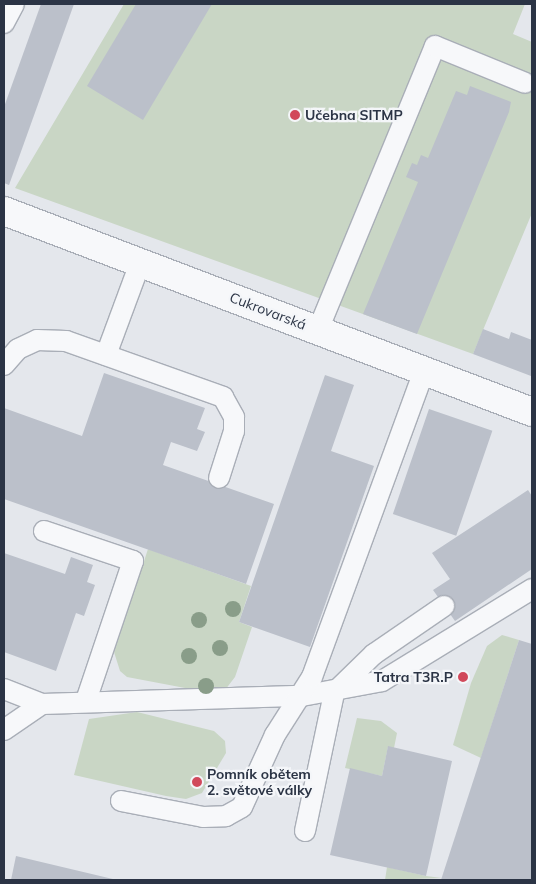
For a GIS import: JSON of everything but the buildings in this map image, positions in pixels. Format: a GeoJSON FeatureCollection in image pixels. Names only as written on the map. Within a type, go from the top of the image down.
{"type":"FeatureCollection","features":[{"type":"Feature","properties":{"kind":"street","name":"Cukrovarská"},"geometry":{"type":"LineString","coordinates":[[4,211],[532,412]]}},
{"type":"Feature","properties":{"kind":"lane"},"geometry":{"type":"LineString","coordinates":[[4,23],[14,4]]}},
{"type":"Feature","properties":{"kind":"lane"},"geometry":{"type":"LineString","coordinates":[[318,330],[435,46],[526,83]]}},
{"type":"Feature","properties":{"kind":"lane"},"geometry":{"type":"LineString","coordinates":[[106,355],[140,262]]}},
{"type":"Feature","properties":{"kind":"lane"},"geometry":{"type":"LineString","coordinates":[[4,365],[18,349],[37,340],[66,341],[223,397],[234,417],[234,431],[219,478]]}},
{"type":"Feature","properties":{"kind":"lane"},"geometry":{"type":"LineString","coordinates":[[122,801],[197,816],[230,814],[242,807],[252,791],[271,743],[302,696],[333,622],[424,371]]}},
{"type":"Feature","properties":{"kind":"lane"},"geometry":{"type":"LineString","coordinates":[[44,531],[133,561],[86,702]]}},
{"type":"Feature","properties":{"kind":"lane"},"geometry":{"type":"LineString","coordinates":[[4,689],[42,704],[302,696],[334,693],[382,681],[532,589]]}},
{"type":"Feature","properties":{"kind":"lane"},"geometry":{"type":"LineString","coordinates":[[305,831],[334,693],[374,654],[444,606]]}},
{"type":"Feature","properties":{"kind":"lane"},"geometry":{"type":"LineString","coordinates":[[4,730],[42,704]]}},
{"type":"Feature","properties":{"kind":"green space","name":"Učebna SITMP"},"geometry":{"type":"Polygon","coordinates":[[[124,4],[525,4],[513,34],[532,42],[532,213],[473,354],[15,188],[124,4]]]}},
{"type":"Feature","properties":{"kind":"green space"},"geometry":{"type":"Polygon","coordinates":[[[148,549],[251,586],[239,622],[252,627],[235,677],[225,690],[201,691],[127,677],[120,671],[114,652],[148,549]]]}},
{"type":"Feature","properties":{"kind":"green space"},"geometry":{"type":"Polygon","coordinates":[[[502,635],[519,640],[481,758],[453,745],[471,683],[487,646],[502,635]]]}},
{"type":"Feature","properties":{"kind":"green space"},"geometry":{"type":"Polygon","coordinates":[[[137,712],[214,731],[225,741],[226,753],[202,793],[186,799],[74,775],[89,719],[137,712]]]}},
{"type":"Feature","properties":{"kind":"green space"},"geometry":{"type":"Polygon","coordinates":[[[357,718],[381,721],[397,733],[394,748],[388,747],[382,776],[345,768],[357,718]]]}},
{"type":"Feature","properties":{"kind":"green space"},"geometry":{"type":"Polygon","coordinates":[[[387,867],[426,876],[442,878],[385,880],[387,867]]]}},
{"type":"Feature","properties":{"kind":"place","name":"Učebna SITMP"},"geometry":{"type":"Point","coordinates":[295,115]}},
{"type":"Feature","properties":{"kind":"place","name":"Tatra T3R.P"},"geometry":{"type":"Point","coordinates":[463,677]}},
{"type":"Feature","properties":{"kind":"place","name":"Pomník obětem 2. světové války"},"geometry":{"type":"Point","coordinates":[197,782]}}]}
